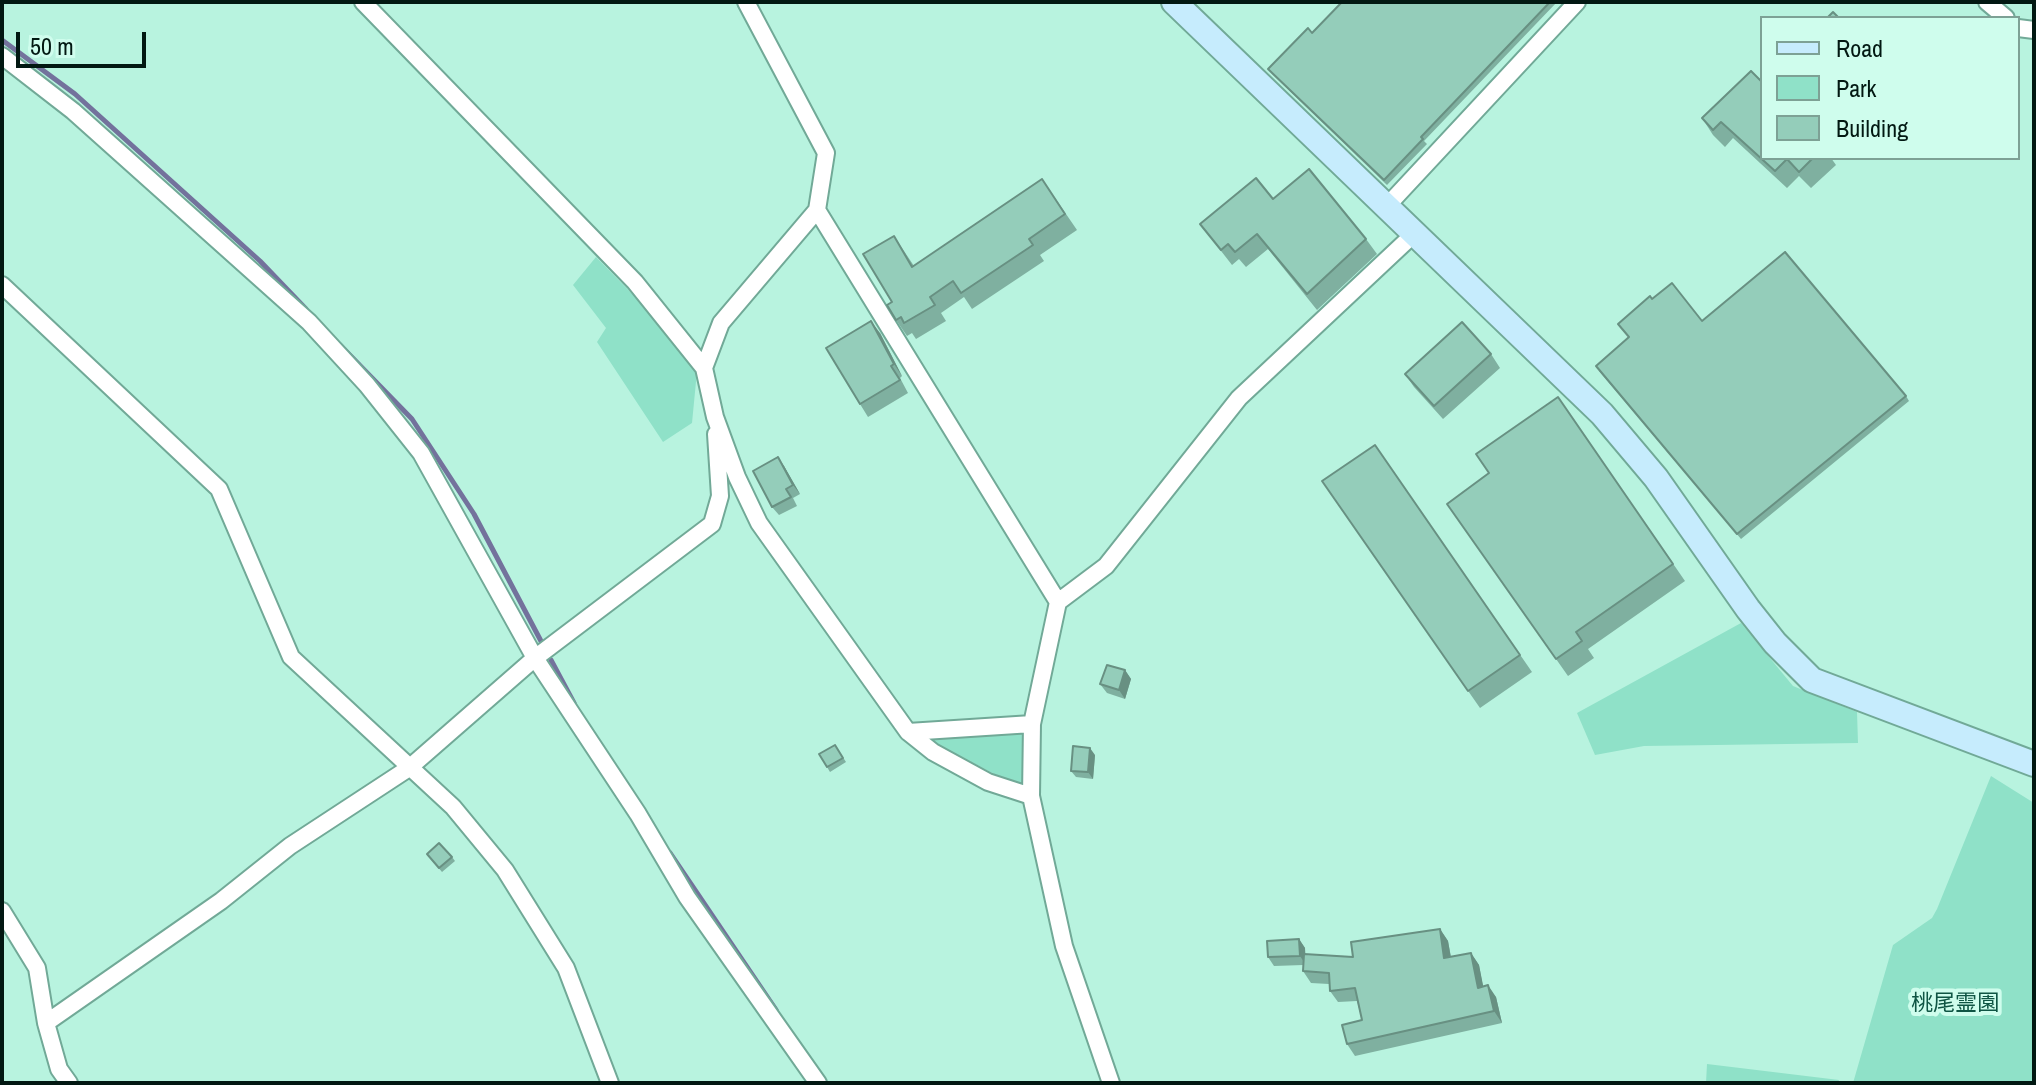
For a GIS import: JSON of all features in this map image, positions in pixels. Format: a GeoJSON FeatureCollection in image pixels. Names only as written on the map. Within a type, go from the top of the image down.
{"type":"FeatureCollection","features":[{"type":"Feature","properties":{"kind":"street"},"geometry":{"type":"LineString","coordinates":[[363,2],[635,282],[704,368],[715,417],[737,477],[759,523],[908,732],[933,752],[988,782],[1031,796]]}},
{"type":"Feature","properties":{"kind":"street"},"geometry":{"type":"LineString","coordinates":[[704,368],[721,323],[817,210],[826,153],[746,2]]}},
{"type":"Feature","properties":{"kind":"street"},"geometry":{"type":"LineString","coordinates":[[1174,2],[1602,414],[1656,478],[1757,620],[1812,680],[2034,764]]}},
{"type":"Feature","properties":{"kind":"street"},"geometry":{"type":"LineString","coordinates":[[1387,206],[1577,2]]}},
{"type":"Feature","properties":{"kind":"street"},"geometry":{"type":"LineString","coordinates":[[1987,2],[2004,16]]}},
{"type":"Feature","properties":{"kind":"street"},"geometry":{"type":"LineString","coordinates":[[2,56],[73,111],[309,322],[367,385],[421,453],[535,658],[638,814],[687,897],[818,1083]]}},
{"type":"Feature","properties":{"kind":"street"},"geometry":{"type":"LineString","coordinates":[[817,210],[1058,602]]}},
{"type":"Feature","properties":{"kind":"street"},"geometry":{"type":"LineString","coordinates":[[1111,1083],[1064,946],[1031,796],[1032,724],[1058,602],[1106,566],[1239,398],[1415,233]]}},
{"type":"Feature","properties":{"kind":"street"},"geometry":{"type":"LineString","coordinates":[[2,285],[219,489],[291,657],[453,807],[505,870],[566,968],[610,1083]]}},
{"type":"Feature","properties":{"kind":"street"},"geometry":{"type":"LineString","coordinates":[[46,1023],[221,901],[290,846],[409,768],[535,658],[712,524],[720,496],[715,417]]}},
{"type":"Feature","properties":{"kind":"street"},"geometry":{"type":"LineString","coordinates":[[908,732],[1032,724]]}},
{"type":"Feature","properties":{"kind":"street"},"geometry":{"type":"LineString","coordinates":[[2,911],[37,968],[46,1023],[59,1069],[69,1083]]}},
{"type":"Feature","properties":{"kind":"green space"},"geometry":{"type":"Polygon","coordinates":[[[596,257],[698,361],[692,423],[663,442],[597,342],[606,328],[573,285],[596,257]]]}},
{"type":"Feature","properties":{"kind":"green space"},"geometry":{"type":"Polygon","coordinates":[[[1741,623],[1793,686],[1857,712],[1858,743],[1644,746],[1595,755],[1577,713],[1741,623]]]}},
{"type":"Feature","properties":{"kind":"green space"},"geometry":{"type":"Polygon","coordinates":[[[1028,730],[1026,783],[1011,783],[924,737],[1028,730]]]}},
{"type":"Feature","properties":{"kind":"green space","name":"桃尾霊園"},"geometry":{"type":"Polygon","coordinates":[[[1991,776],[2034,803],[2034,1083],[1853,1083],[1893,945],[1932,918],[1991,776]]]}},
{"type":"Feature","properties":{"kind":"green space"},"geometry":{"type":"Polygon","coordinates":[[[1707,1064],[1839,1080],[1838,1083],[1706,1083],[1707,1064]]]}},
{"type":"Feature","properties":{"kind":"building"},"geometry":{"type":"Polygon","coordinates":[[[1342,2],[1550,2],[1384,180],[1268,69],[1308,28],[1312,33],[1342,2]]]}},
{"type":"Feature","properties":{"kind":"building"},"geometry":{"type":"Polygon","coordinates":[[[1751,71],[1760,80],[1760,157],[1721,122],[1713,130],[1702,118],[1751,71]]]}},
{"type":"Feature","properties":{"kind":"building"},"geometry":{"type":"Polygon","coordinates":[[[1763,160],[1786,160],[1775,171],[1763,160]]]}},
{"type":"Feature","properties":{"kind":"building"},"geometry":{"type":"Polygon","coordinates":[[[1788,160],[1811,160],[1799,172],[1788,160]]]}},
{"type":"Feature","properties":{"kind":"building"},"geometry":{"type":"Polygon","coordinates":[[[1309,169],[1366,239],[1307,294],[1257,234],[1235,252],[1228,244],[1221,250],[1200,224],[1256,178],[1273,199],[1309,169]]]}},
{"type":"Feature","properties":{"kind":"building"},"geometry":{"type":"Polygon","coordinates":[[[1042,179],[1065,214],[1029,239],[1033,245],[961,293],[953,281],[930,297],[935,305],[904,323],[901,317],[896,320],[887,305],[892,302],[863,254],[894,236],[912,267],[1042,179]]]}},
{"type":"Feature","properties":{"kind":"building"},"geometry":{"type":"Polygon","coordinates":[[[1785,252],[1906,396],[1737,534],[1596,366],[1629,337],[1618,324],[1650,296],[1652,299],[1672,283],[1702,321],[1785,252]]]}},
{"type":"Feature","properties":{"kind":"building"},"geometry":{"type":"Polygon","coordinates":[[[871,321],[900,380],[860,404],[826,348],[871,321]]]}},
{"type":"Feature","properties":{"kind":"building"},"geometry":{"type":"Polygon","coordinates":[[[1462,322],[1491,354],[1434,406],[1405,374],[1462,322]]]}},
{"type":"Feature","properties":{"kind":"building"},"geometry":{"type":"Polygon","coordinates":[[[1558,397],[1673,564],[1576,632],[1582,641],[1556,659],[1447,504],[1489,473],[1476,454],[1558,397]]]}},
{"type":"Feature","properties":{"kind":"building"},"geometry":{"type":"Polygon","coordinates":[[[1375,445],[1520,655],[1468,691],[1322,481],[1375,445]]]}},
{"type":"Feature","properties":{"kind":"building"},"geometry":{"type":"Polygon","coordinates":[[[778,457],[793,485],[786,489],[791,497],[772,507],[753,471],[778,457]]]}},
{"type":"Feature","properties":{"kind":"building"},"geometry":{"type":"Polygon","coordinates":[[[1107,665],[1125,670],[1119,690],[1100,684],[1107,665]]]}},
{"type":"Feature","properties":{"kind":"building"},"geometry":{"type":"Polygon","coordinates":[[[835,745],[843,758],[827,767],[819,754],[835,745]]]}},
{"type":"Feature","properties":{"kind":"building"},"geometry":{"type":"Polygon","coordinates":[[[1073,746],[1090,748],[1088,772],[1071,771],[1073,746]]]}},
{"type":"Feature","properties":{"kind":"building"},"geometry":{"type":"Polygon","coordinates":[[[439,843],[452,857],[439,868],[427,854],[439,843]]]}},
{"type":"Feature","properties":{"kind":"building"},"geometry":{"type":"Polygon","coordinates":[[[1440,929],[1444,958],[1471,953],[1478,988],[1488,985],[1494,1011],[1347,1044],[1342,1025],[1362,1020],[1355,988],[1330,991],[1329,973],[1303,971],[1304,954],[1353,957],[1351,942],[1440,929]]]}},
{"type":"Feature","properties":{"kind":"building"},"geometry":{"type":"Polygon","coordinates":[[[1299,939],[1300,956],[1268,957],[1267,941],[1299,939]]]}},
{"type":"Feature","properties":{"kind":"waterway"},"geometry":{"type":"LineString","coordinates":[[2,40],[75,94],[260,261],[306,309]]}},
{"type":"Feature","properties":{"kind":"waterway"},"geometry":{"type":"LineString","coordinates":[[340,345],[412,419],[474,514],[542,643]]}},
{"type":"Feature","properties":{"kind":"waterway"},"geometry":{"type":"LineString","coordinates":[[551,660],[574,703]]}},
{"type":"Feature","properties":{"kind":"waterway"},"geometry":{"type":"LineString","coordinates":[[670,853],[776,1010]]}}]}
